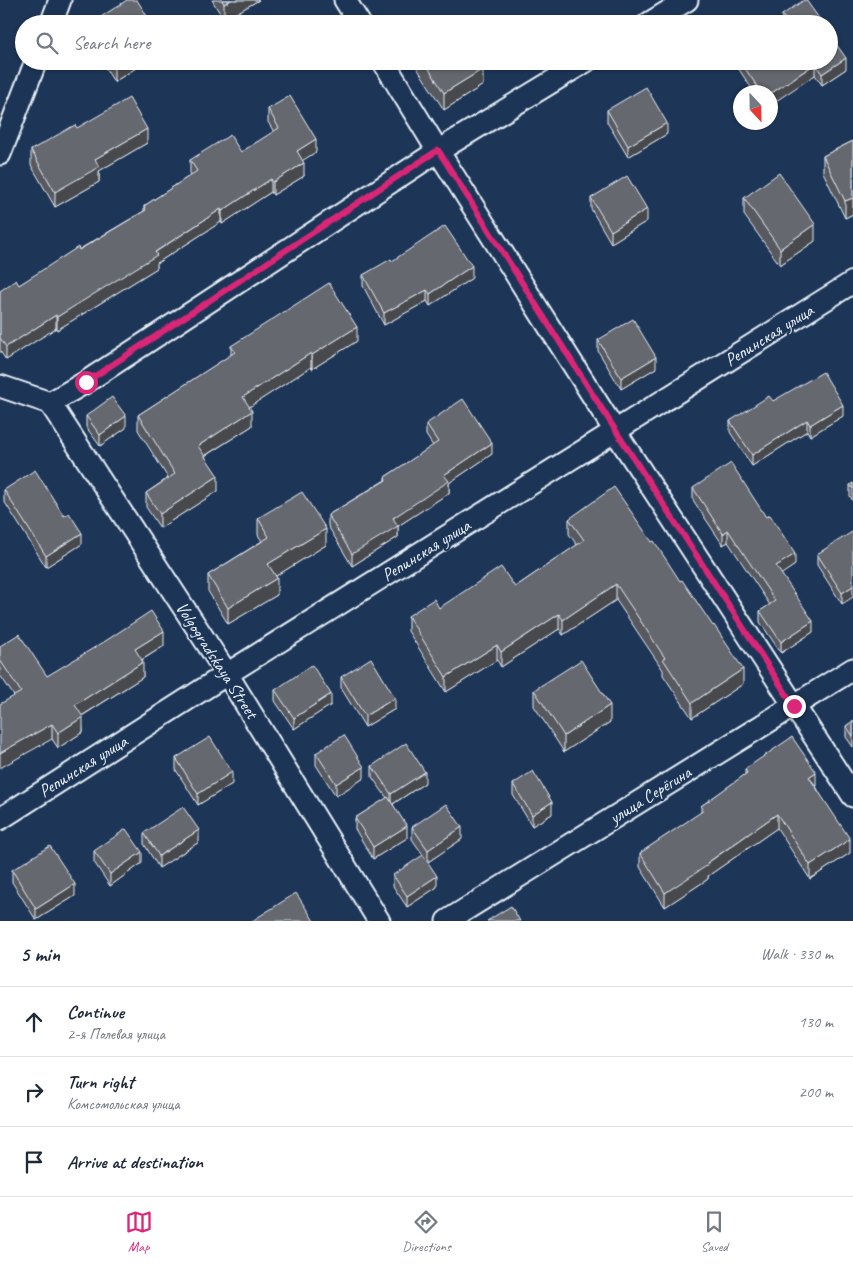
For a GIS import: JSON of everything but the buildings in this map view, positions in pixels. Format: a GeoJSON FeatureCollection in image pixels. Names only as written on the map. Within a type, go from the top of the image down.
{"type":"FeatureCollection","features":[{"type":"Feature","properties":{"kind":"street"},"geometry":{"type":"LineString","coordinates":[[54,15],[60,0]]}},
{"type":"Feature","properties":{"kind":"street"},"geometry":{"type":"LineString","coordinates":[[345,0],[354,15]]}},
{"type":"Feature","properties":{"kind":"street"},"geometry":{"type":"LineString","coordinates":[[663,15],[687,0]]}},
{"type":"Feature","properties":{"kind":"street"},"geometry":{"type":"LineString","coordinates":[[0,154],[33,70]]}},
{"type":"Feature","properties":{"kind":"street"},"geometry":{"type":"LineString","coordinates":[[389,70],[616,431],[853,796]]}},
{"type":"Feature","properties":{"kind":"street"},"geometry":{"type":"LineString","coordinates":[[0,386],[50,403],[86,382],[438,150],[571,70]]}},
{"type":"Feature","properties":{"kind":"street","name":"Репинская улица"},"geometry":{"type":"LineString","coordinates":[[0,819],[227,674],[853,282]]}},
{"type":"Feature","properties":{"kind":"street","name":"Volgogradskaya Street"},"geometry":{"type":"LineString","coordinates":[[50,403],[227,674],[379,921]]}},
{"type":"Feature","properties":{"kind":"street","name":"улица Серёгина"},"geometry":{"type":"LineString","coordinates":[[447,921],[853,669]]}},
{"type":"Feature","properties":{"kind":"route"},"geometry":{"type":"LineString","coordinates":[[86,382],[438,150],[616,431],[794,706]]}}]}
